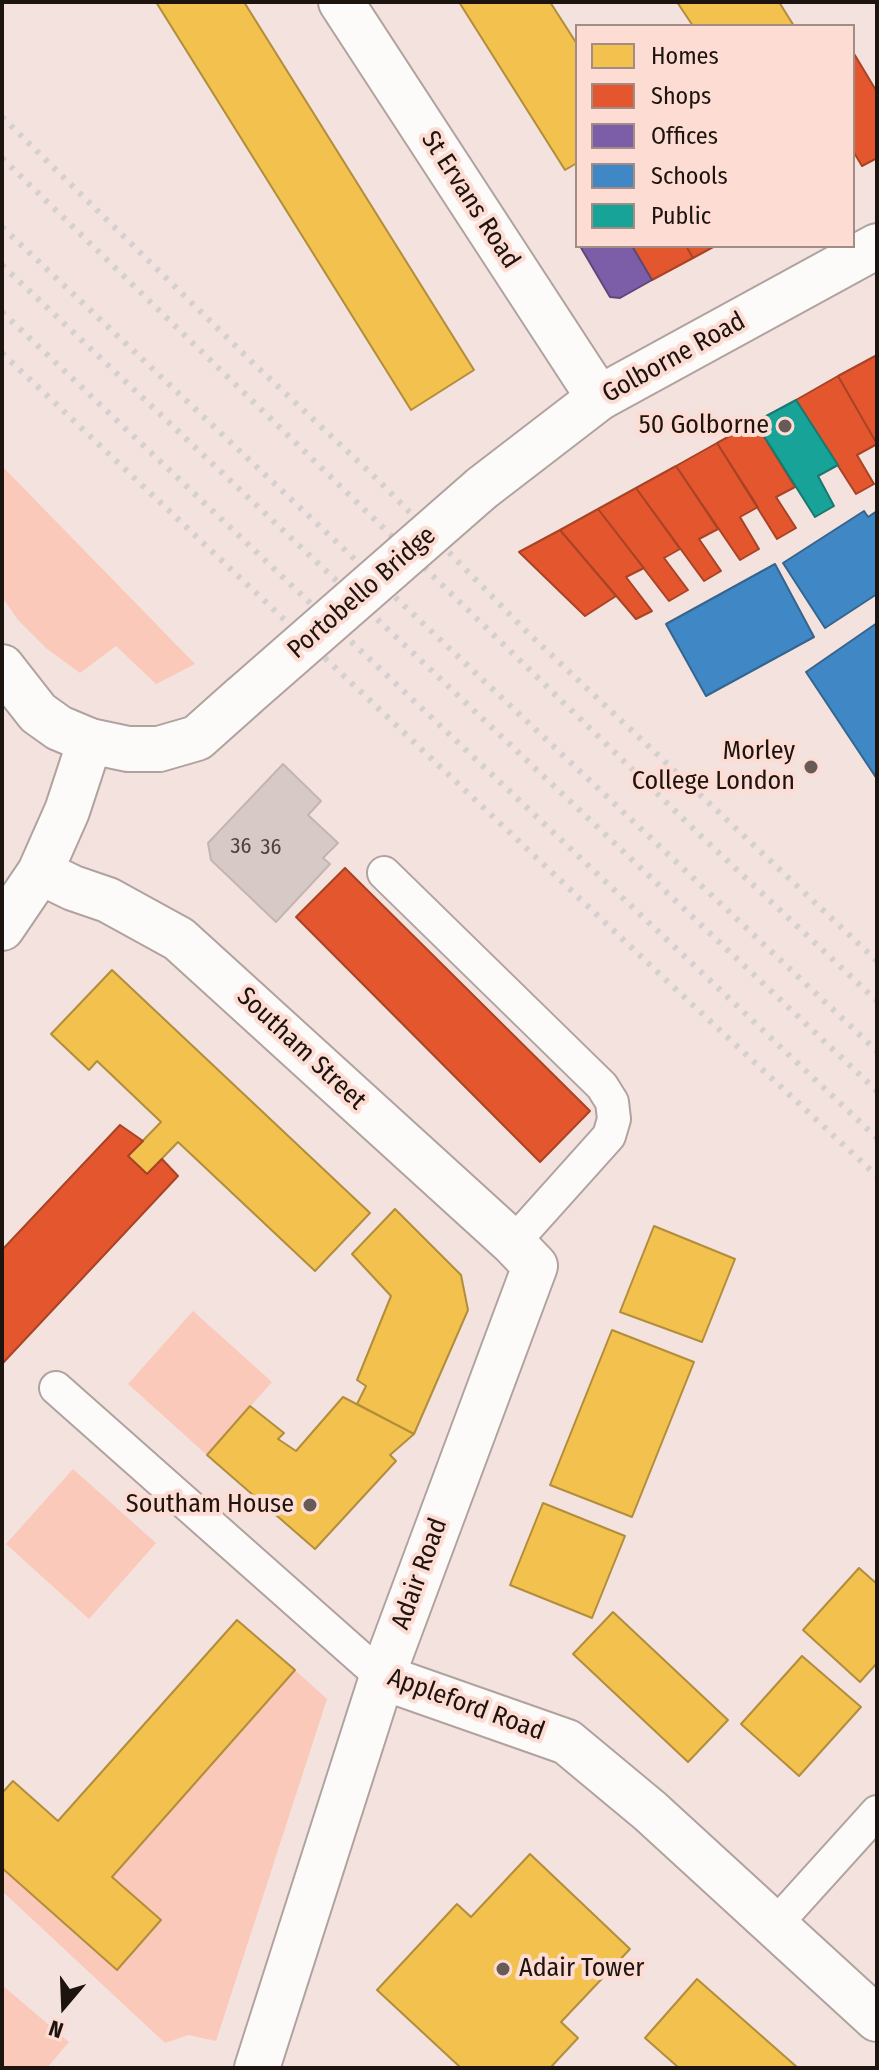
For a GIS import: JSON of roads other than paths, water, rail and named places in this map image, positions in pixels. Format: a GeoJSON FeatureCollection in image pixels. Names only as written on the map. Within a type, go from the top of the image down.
{"type":"FeatureCollection","features":[{"type":"Feature","properties":{"kind":"street","name":"St Ervans Road"},"geometry":{"type":"LineString","coordinates":[[341,2],[599,398]]}},
{"type":"Feature","properties":{"kind":"street","name":"Golborne Road"},"geometry":{"type":"LineString","coordinates":[[482,488],[599,398],[877,246]]}},
{"type":"Feature","properties":{"kind":"street","name":"Portobello Bridge"},"geometry":{"type":"LineString","coordinates":[[90,741],[128,749],[159,749],[197,738],[482,488]]}},
{"type":"Feature","properties":{"kind":"street"},"geometry":{"type":"LineString","coordinates":[[2,667],[38,713],[59,728],[90,741],[67,811],[40,872],[2,928]]}},
{"type":"Feature","properties":{"kind":"street","name":"Southam Street"},"geometry":{"type":"LineString","coordinates":[[40,872],[108,900],[179,939],[524,1254]]}},
{"type":"Feature","properties":{"kind":"street","name":"Adair Road"},"geometry":{"type":"LineString","coordinates":[[257,2068],[352,1765],[524,1254]]}},
{"type":"Feature","properties":{"kind":"street","name":"Appleford Road"},"geometry":{"type":"LineString","coordinates":[[382,1677],[567,1742],[650,1811],[877,2019]]}},
{"type":"Feature","properties":{"kind":"lane"},"geometry":{"type":"LineString","coordinates":[[384,873],[602,1086],[612,1102],[614,1119],[609,1136],[524,1254]]}},
{"type":"Feature","properties":{"kind":"lane","name":"Appleford Road"},"geometry":{"type":"LineString","coordinates":[[56,1388],[382,1677]]}},
{"type":"Feature","properties":{"kind":"lane"},"geometry":{"type":"LineString","coordinates":[[774,1926],[877,1812]]}},
{"type":"Feature","properties":{"kind":"railway"},"geometry":{"type":"LineString","coordinates":[[2,117],[253,363],[377,479],[528,633],[877,961]]}},
{"type":"Feature","properties":{"kind":"railway"},"geometry":{"type":"LineString","coordinates":[[2,158],[702,837],[877,1001]]}},
{"type":"Feature","properties":{"kind":"railway"},"geometry":{"type":"LineString","coordinates":[[2,227],[877,1051]]}},
{"type":"Feature","properties":{"kind":"railway"},"geometry":{"type":"LineString","coordinates":[[2,265],[877,1091]]}},
{"type":"Feature","properties":{"kind":"railway"},"geometry":{"type":"LineString","coordinates":[[2,312],[877,1138]]}},
{"type":"Feature","properties":{"kind":"railway"},"geometry":{"type":"LineString","coordinates":[[2,353],[877,1176]]}},
{"type":"Feature","properties":{"kind":"place","name":"50 Golborne"},"geometry":{"type":"Point","coordinates":[785,426]}},
{"type":"Feature","properties":{"kind":"place","name":"Morley College London"},"geometry":{"type":"Point","coordinates":[811,767]}},
{"type":"Feature","properties":{"kind":"place","name":"Southam House"},"geometry":{"type":"Point","coordinates":[310,1505]}},
{"type":"Feature","properties":{"kind":"place","name":"Adair Tower"},"geometry":{"type":"Point","coordinates":[503,1969]}}]}
